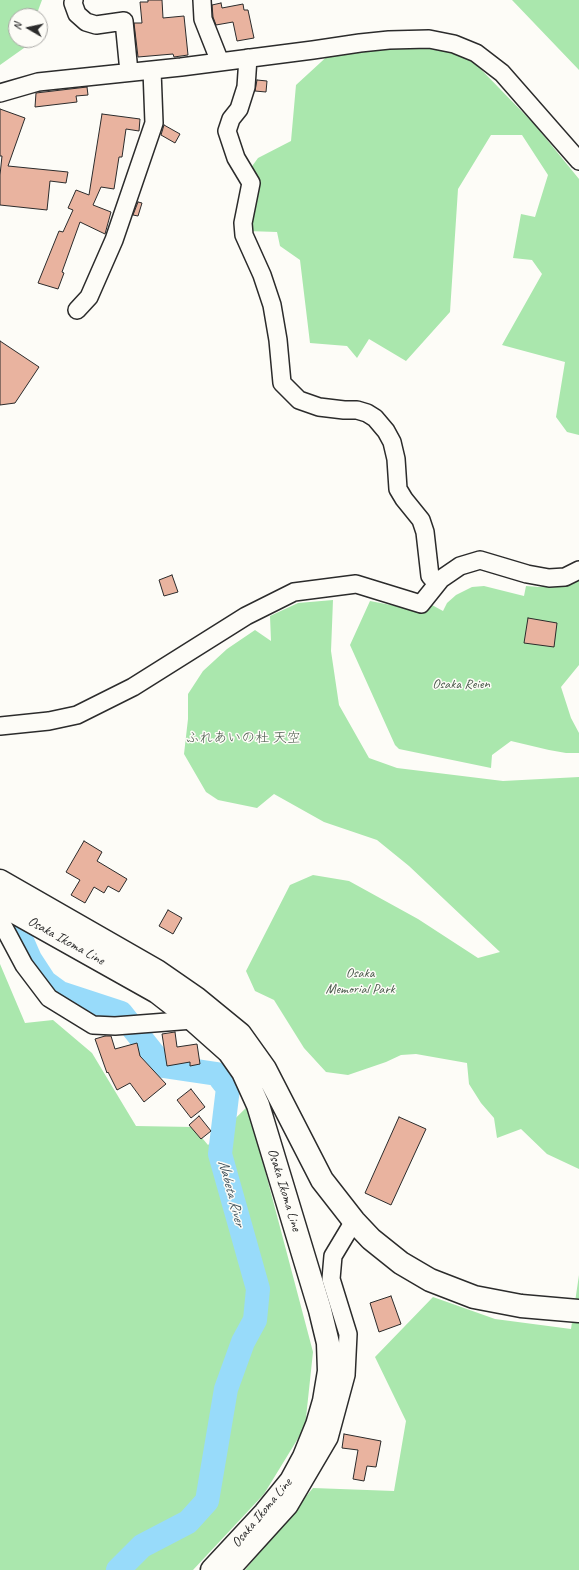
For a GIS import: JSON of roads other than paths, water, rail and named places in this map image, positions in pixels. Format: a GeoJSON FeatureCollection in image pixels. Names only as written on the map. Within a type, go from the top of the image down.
{"type":"FeatureCollection","features":[{"type":"Feature","properties":{"kind":"main road","name":"Osaka Ikoma Line"},"geometry":{"type":"LineString","coordinates":[[5,901],[157,992],[194,1020],[229,1052],[243,1072],[258,1105],[320,1310],[328,1343],[329,1371],[324,1401],[317,1425],[304,1457],[291,1481],[265,1513],[212,1570]]}},
{"type":"Feature","properties":{"kind":"main road","name":"Osaka Ikoma Line"},"geometry":{"type":"LineString","coordinates":[[5,901],[157,971],[196,998],[240,1034],[265,1069],[322,1180],[354,1221],[371,1239],[401,1263],[430,1280],[474,1297],[522,1306],[579,1311]]}},
{"type":"Feature","properties":{"kind":"street"},"geometry":{"type":"LineString","coordinates":[[74,0],[73,3],[77,14],[86,22],[96,24],[124,21],[129,72]]}},
{"type":"Feature","properties":{"kind":"street"},"geometry":{"type":"LineString","coordinates":[[202,0],[203,19],[220,62]]}},
{"type":"Feature","properties":{"kind":"street"},"geometry":{"type":"LineString","coordinates":[[0,93],[38,82],[220,62],[389,40],[429,39],[454,44],[476,53],[502,73],[579,161]]}},
{"type":"Feature","properties":{"kind":"street"},"geometry":{"type":"LineString","coordinates":[[248,58],[246,87],[239,108],[231,119],[227,131],[236,158],[251,183],[243,223],[244,235],[262,275],[272,305],[278,340],[282,383],[298,400],[319,407],[357,410],[367,413],[386,431],[392,442],[396,459],[398,489],[421,520],[425,532],[430,576],[437,584]]}},
{"type":"Feature","properties":{"kind":"street"},"geometry":{"type":"LineString","coordinates":[[77,310],[89,297],[114,240],[154,123],[152,70]]}},
{"type":"Feature","properties":{"kind":"street"},"geometry":{"type":"LineString","coordinates":[[0,726],[49,721],[77,715],[133,687],[246,616],[294,592],[356,584],[421,604],[441,579],[460,566],[480,560],[527,574],[549,578],[565,577],[579,570]]}},
{"type":"Feature","properties":{"kind":"street"},"geometry":{"type":"LineString","coordinates":[[5,901],[24,965],[49,998],[93,1025],[114,1026],[194,1020]]}},
{"type":"Feature","properties":{"kind":"street"},"geometry":{"type":"LineString","coordinates":[[231,1570],[288,1506],[329,1438],[346,1375],[348,1334],[331,1279],[333,1256],[354,1221]]}},
{"type":"Feature","properties":{"kind":"waterway","name":"Nabeta River"},"geometry":{"type":"LineString","coordinates":[[2,895],[30,959],[45,982],[60,993],[121,1013],[163,1066],[217,1074],[228,1088],[220,1154],[258,1289],[255,1320],[243,1342],[226,1389],[207,1501],[188,1522],[142,1546],[118,1570]]}},
{"type":"Feature","properties":{"kind":"park label","name":"Osaka Reien"},"geometry":{"type":"Point","coordinates":[461,684]}},
{"type":"Feature","properties":{"kind":"park label","name":"ふれあいの杜 天空"},"geometry":{"type":"Point","coordinates":[243,738]}},
{"type":"Feature","properties":{"kind":"park label","name":"Osaka Memorial Park"},"geometry":{"type":"Point","coordinates":[360,982]}}]}
